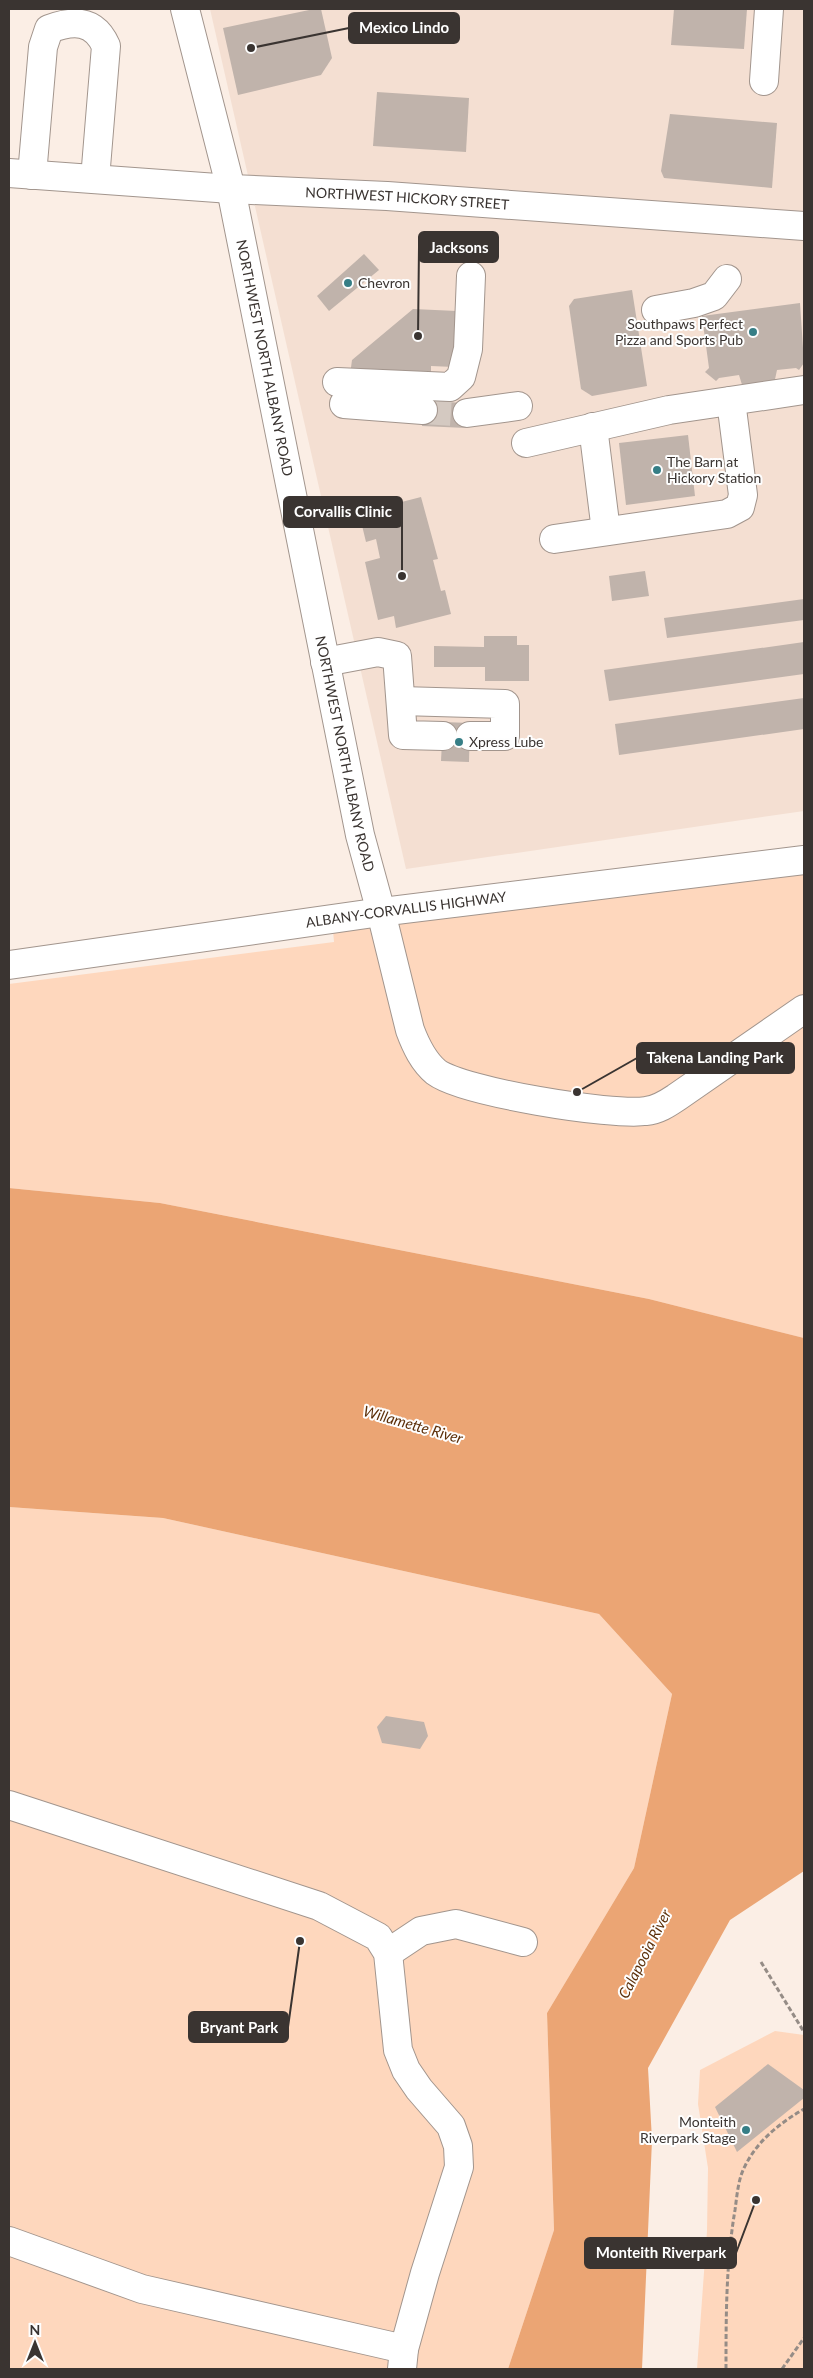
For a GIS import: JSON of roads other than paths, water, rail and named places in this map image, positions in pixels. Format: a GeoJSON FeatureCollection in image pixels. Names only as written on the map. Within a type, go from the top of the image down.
{"type":"FeatureCollection","features":[{"type":"Feature","properties":{"kind":"main road","name":"NORTHWEST NORTH ALBANY ROAD"},"geometry":{"type":"LineString","coordinates":[[185,9],[231,188],[360,836],[410,1030],[417,1048],[436,1071],[448,1078],[473,1086],[528,1098],[596,1109],[647,1111],[660,1107],[678,1097],[804,1009]]}},
{"type":"Feature","properties":{"kind":"main road"},"geometry":{"type":"LineString","coordinates":[[764,81],[769,9]]}},
{"type":"Feature","properties":{"kind":"main road"},"geometry":{"type":"LineString","coordinates":[[21,174],[42,47],[49,29],[65,22],[84,24],[100,33],[106,46],[95,179]]}},
{"type":"Feature","properties":{"kind":"main road","name":"NORTHWEST HICKORY STREET"},"geometry":{"type":"LineString","coordinates":[[21,174],[231,188],[378,195],[804,226]]}},
{"type":"Feature","properties":{"kind":"main road"},"geometry":{"type":"LineString","coordinates":[[423,410],[340,393],[450,387],[461,378],[468,349],[471,276]]}},
{"type":"Feature","properties":{"kind":"main road"},"geometry":{"type":"LineString","coordinates":[[656,310],[694,304],[714,296],[727,279]]}},
{"type":"Feature","properties":{"kind":"main road"},"geometry":{"type":"LineString","coordinates":[[526,442],[669,410],[804,390]]}},
{"type":"Feature","properties":{"kind":"main road"},"geometry":{"type":"LineString","coordinates":[[554,539],[727,514],[740,507],[743,495],[731,401]]}},
{"type":"Feature","properties":{"kind":"main road"},"geometry":{"type":"LineString","coordinates":[[467,413],[518,406]]}},
{"type":"Feature","properties":{"kind":"main road"},"geometry":{"type":"LineString","coordinates":[[593,427],[606,531]]}},
{"type":"Feature","properties":{"kind":"main road"},"geometry":{"type":"LineString","coordinates":[[325,662],[378,652],[397,656],[403,735],[443,736]]}},
{"type":"Feature","properties":{"kind":"main road"},"geometry":{"type":"LineString","coordinates":[[401,701],[505,704],[505,736],[470,736]]}},
{"type":"Feature","properties":{"kind":"main road","name":"ALBANY-CORVALLIS HIGHWAY"},"geometry":{"type":"LineString","coordinates":[[9,965],[381,912],[804,860]]}},
{"type":"Feature","properties":{"kind":"main road"},"geometry":{"type":"LineString","coordinates":[[9,1805],[319,1906],[378,1937],[388,1953],[398,2050],[406,2070],[419,2089],[451,2126],[458,2146],[459,2167],[425,2273],[403,2359],[142,2288],[9,2242]]}},
{"type":"Feature","properties":{"kind":"main road"},"geometry":{"type":"LineString","coordinates":[[388,1953],[421,1931],[456,1924],[523,1942]]}},
{"type":"Feature","properties":{"kind":"water"},"geometry":{"type":"Polygon","coordinates":[[[9,1188],[160,1203],[649,1299],[804,1338],[804,1871],[730,1920],[648,2068],[652,2140],[642,2369],[508,2369],[554,2230],[547,2013],[634,1868],[672,1694],[599,1614],[163,1518],[9,1507],[9,1188]]]}},
{"type":"Feature","properties":{"kind":"tunnel"},"geometry":{"type":"LineString","coordinates":[[423,410],[467,413]]}},
{"type":"Feature","properties":{"kind":"place","name":"Mexico Lindo"},"geometry":{"type":"Point","coordinates":[251,48]}},
{"type":"Feature","properties":{"kind":"place","name":"Chevron"},"geometry":{"type":"Point","coordinates":[348,283]}},
{"type":"Feature","properties":{"kind":"place","name":"Southpaws Perfect Pizza and Sports Pub"},"geometry":{"type":"Point","coordinates":[753,332]}},
{"type":"Feature","properties":{"kind":"place","name":"Jacksons"},"geometry":{"type":"Point","coordinates":[418,336]}},
{"type":"Feature","properties":{"kind":"place","name":"The Barn at Hickory Station"},"geometry":{"type":"Point","coordinates":[657,470]}},
{"type":"Feature","properties":{"kind":"place","name":"Corvallis Clinic"},"geometry":{"type":"Point","coordinates":[402,576]}},
{"type":"Feature","properties":{"kind":"place","name":"Xpress Lube"},"geometry":{"type":"Point","coordinates":[459,742]}},
{"type":"Feature","properties":{"kind":"place","name":"Takena Landing Park"},"geometry":{"type":"Point","coordinates":[577,1092]}},
{"type":"Feature","properties":{"kind":"place","name":"Bryant Park"},"geometry":{"type":"Point","coordinates":[300,1941]}},
{"type":"Feature","properties":{"kind":"place","name":"Monteith Riverpark Stage"},"geometry":{"type":"Point","coordinates":[746,2130]}},
{"type":"Feature","properties":{"kind":"place","name":"Monteith Riverpark"},"geometry":{"type":"Point","coordinates":[756,2200]}},
{"type":"Feature","properties":{"kind":"water label","name":"Willamette River"},"geometry":{"type":"Point","coordinates":[413,1425]}},
{"type":"Feature","properties":{"kind":"water label","name":"Calapooia River"},"geometry":{"type":"Point","coordinates":[645,1954]}}]}
